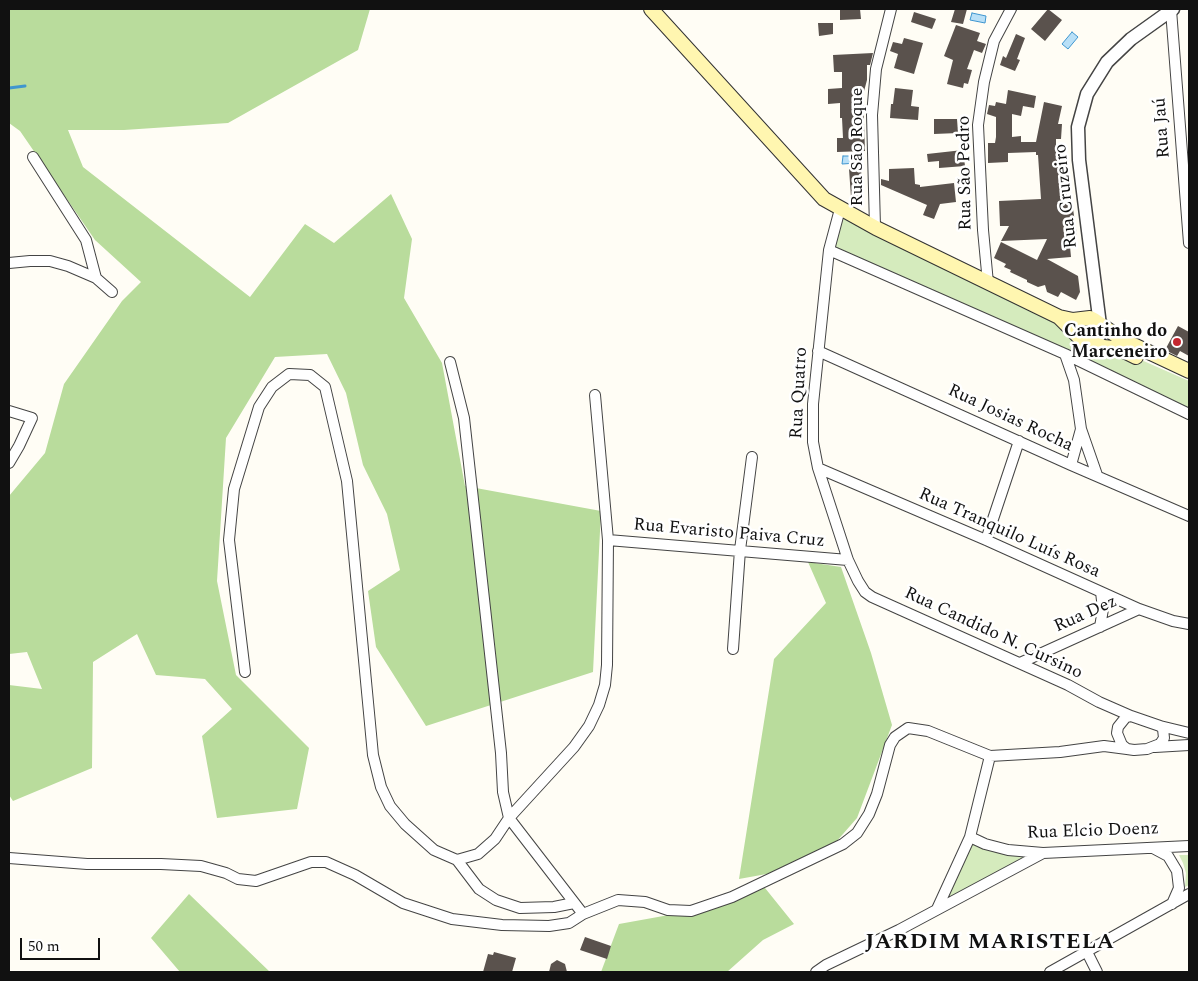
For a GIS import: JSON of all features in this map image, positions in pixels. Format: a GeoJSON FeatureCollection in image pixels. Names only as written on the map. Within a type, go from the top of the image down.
{"type":"FeatureCollection","features":[{"type":"Feature","properties":{"kind":"main road"},"geometry":{"type":"LineString","coordinates":[[651,9],[818,195],[875,227],[1060,317],[1073,320],[1090,318],[1123,340],[1189,371]]}},
{"type":"Feature","properties":{"kind":"main road"},"geometry":{"type":"LineString","coordinates":[[1060,317],[1083,340],[1104,347],[1120,349],[1189,380]]}},
{"type":"Feature","properties":{"kind":"street","name":"Rua São Roque"},"geometry":{"type":"LineString","coordinates":[[875,227],[872,115],[876,69],[891,9]]}},
{"type":"Feature","properties":{"kind":"street","name":"Rua São Pedro"},"geometry":{"type":"LineString","coordinates":[[988,282],[983,230],[978,125],[984,82],[994,41],[1011,9]]}},
{"type":"Feature","properties":{"kind":"street","name":"Rua Jaú"},"geometry":{"type":"LineString","coordinates":[[1172,9],[1189,243]]}},
{"type":"Feature","properties":{"kind":"street","name":"Rua Cruzeiro"},"geometry":{"type":"LineString","coordinates":[[1100,325],[1079,160],[1078,127],[1087,94],[1107,62],[1131,39],[1172,9]]}},
{"type":"Feature","properties":{"kind":"street"},"geometry":{"type":"LineString","coordinates":[[33,156],[86,240],[96,278]]}},
{"type":"Feature","properties":{"kind":"street","name":"Rua Quatro"},"geometry":{"type":"LineString","coordinates":[[840,209],[829,250],[813,404],[813,442],[818,468],[848,560],[865,592],[872,597]]}},
{"type":"Feature","properties":{"kind":"street"},"geometry":{"type":"LineString","coordinates":[[829,250],[1065,354],[1189,414]]}},
{"type":"Feature","properties":{"kind":"street"},"geometry":{"type":"LineString","coordinates":[[9,263],[50,261],[68,266],[96,278],[112,292]]}},
{"type":"Feature","properties":{"kind":"street"},"geometry":{"type":"LineString","coordinates":[[1077,335],[1076,327],[1089,312],[1096,297]]}},
{"type":"Feature","properties":{"kind":"street"},"geometry":{"type":"LineString","coordinates":[[1091,342],[1099,336],[1100,325]]}},
{"type":"Feature","properties":{"kind":"street","name":"Rua Josias Rocha"},"geometry":{"type":"LineString","coordinates":[[818,351],[1189,516]]}},
{"type":"Feature","properties":{"kind":"street"},"geometry":{"type":"LineString","coordinates":[[1065,354],[1074,380],[1081,430],[1097,475]]}},
{"type":"Feature","properties":{"kind":"street"},"geometry":{"type":"LineString","coordinates":[[450,362],[464,418],[501,753],[503,792],[508,818],[583,914]]}},
{"type":"Feature","properties":{"kind":"street"},"geometry":{"type":"LineString","coordinates":[[1074,380],[1082,370],[1091,366]]}},
{"type":"Feature","properties":{"kind":"street"},"geometry":{"type":"LineString","coordinates":[[245,672],[229,540],[234,489],[260,407],[272,387],[289,374],[310,375],[324,387],[348,481],[373,755],[381,787],[390,806],[434,850],[458,860],[479,889],[496,900],[520,908],[554,907],[574,903]]}},
{"type":"Feature","properties":{"kind":"street"},"geometry":{"type":"LineString","coordinates":[[458,860],[478,854],[495,839],[508,818],[574,747],[589,726],[599,705],[605,685],[607,665],[608,540],[595,395]]}},
{"type":"Feature","properties":{"kind":"street"},"geometry":{"type":"LineString","coordinates":[[9,411],[32,418],[9,462]]}},
{"type":"Feature","properties":{"kind":"street"},"geometry":{"type":"LineString","coordinates":[[1071,465],[1081,430]]}},
{"type":"Feature","properties":{"kind":"street"},"geometry":{"type":"LineString","coordinates":[[986,540],[1019,441]]}},
{"type":"Feature","properties":{"kind":"street"},"geometry":{"type":"LineString","coordinates":[[733,649],[740,550],[752,456]]}},
{"type":"Feature","properties":{"kind":"street","name":"Rua Tranquilo Luís Rosa"},"geometry":{"type":"LineString","coordinates":[[818,468],[986,540],[1139,609],[1173,621],[1189,624]]}},
{"type":"Feature","properties":{"kind":"street","name":"Rua Evaristo Paiva Cruz"},"geometry":{"type":"LineString","coordinates":[[608,540],[848,560]]}},
{"type":"Feature","properties":{"kind":"street"},"geometry":{"type":"LineString","coordinates":[[1100,627],[1103,609],[1101,592]]}},
{"type":"Feature","properties":{"kind":"street","name":"Rua Candido N. Cursino"},"geometry":{"type":"LineString","coordinates":[[872,597],[1068,685],[1099,702],[1131,716]]}},
{"type":"Feature","properties":{"kind":"street","name":"Rua Dez"},"geometry":{"type":"LineString","coordinates":[[1020,663],[1139,609]]}},
{"type":"Feature","properties":{"kind":"street","name":"Rua Candido N. Cursino"},"geometry":{"type":"LineString","coordinates":[[1099,702],[1119,729]]}},
{"type":"Feature","properties":{"kind":"street"},"geometry":{"type":"LineString","coordinates":[[1104,746],[1119,729],[1126,717],[1131,716],[1189,733]]}},
{"type":"Feature","properties":{"kind":"street"},"geometry":{"type":"LineString","coordinates":[[1155,747],[1164,738],[1163,729],[1160,726]]}},
{"type":"Feature","properties":{"kind":"street"},"geometry":{"type":"LineString","coordinates":[[9,858],[87,864],[201,866],[226,873],[238,879],[256,881],[311,862],[326,862],[354,875],[404,903],[452,918],[502,925],[549,926],[569,923],[583,914],[618,900],[627,899],[644,902],[668,910],[691,911],[732,897],[843,844],[856,832],[869,814],[877,794],[890,745],[895,738],[908,728],[928,731],[990,756],[1060,752],[1104,746],[1147,749],[1189,745]]}},
{"type":"Feature","properties":{"kind":"street"},"geometry":{"type":"LineString","coordinates":[[1119,729],[1122,745],[1127,748]]}},
{"type":"Feature","properties":{"kind":"street"},"geometry":{"type":"LineString","coordinates":[[937,909],[970,837],[990,756]]}},
{"type":"Feature","properties":{"kind":"street","name":"Rua Elcio Doenz"},"geometry":{"type":"LineString","coordinates":[[970,837],[985,844],[1008,850],[1043,853],[1189,846]]}},
{"type":"Feature","properties":{"kind":"street"},"geometry":{"type":"LineString","coordinates":[[1153,847],[1168,856],[1177,871],[1179,888],[1172,904]]}},
{"type":"Feature","properties":{"kind":"street"},"geometry":{"type":"LineString","coordinates":[[816,972],[826,965],[899,930],[1043,853]]}},
{"type":"Feature","properties":{"kind":"street"},"geometry":{"type":"LineString","coordinates":[[1050,972],[1189,894]]}},
{"type":"Feature","properties":{"kind":"street"},"geometry":{"type":"LineString","coordinates":[[1087,952],[1097,972]]}},
{"type":"Feature","properties":{"kind":"green space"},"geometry":{"type":"Polygon","coordinates":[[[9,9],[370,9],[358,50],[228,123],[124,130],[68,130],[83,167],[250,297],[305,224],[334,243],[391,194],[412,239],[404,298],[442,363],[465,486],[601,511],[593,672],[426,726],[376,647],[368,591],[400,570],[387,514],[363,465],[346,393],[327,354],[275,357],[226,438],[217,581],[236,675],[309,748],[297,809],[217,818],[202,736],[232,709],[205,679],[156,675],[137,634],[93,662],[92,768],[13,801],[9,795],[9,685],[42,689],[27,652],[9,654],[9,496],[45,453],[64,384],[122,301],[141,282],[95,240],[20,131],[9,123],[9,9]]]}},
{"type":"Feature","properties":{"kind":"green space"},"geometry":{"type":"Polygon","coordinates":[[[840,212],[1068,324],[1080,338],[1105,344],[1189,381],[1189,412],[832,247],[840,212]]]}},
{"type":"Feature","properties":{"kind":"green space"},"geometry":{"type":"Polygon","coordinates":[[[1082,322],[1097,326],[1090,340],[1078,328],[1082,322]]]}},
{"type":"Feature","properties":{"kind":"green space"},"geometry":{"type":"Polygon","coordinates":[[[808,562],[841,567],[871,653],[892,725],[857,818],[836,842],[772,873],[739,879],[774,659],[826,603],[808,562]]]}},
{"type":"Feature","properties":{"kind":"green space"},"geometry":{"type":"Polygon","coordinates":[[[970,837],[1043,853],[937,909],[970,837]]]}},
{"type":"Feature","properties":{"kind":"green space"},"geometry":{"type":"Polygon","coordinates":[[[1179,855],[1189,855],[1189,885],[1185,887],[1186,873],[1179,855]]]}},
{"type":"Feature","properties":{"kind":"green space"},"geometry":{"type":"Polygon","coordinates":[[[761,883],[794,924],[763,940],[727,972],[601,972],[619,924],[691,911],[761,883]]]}},
{"type":"Feature","properties":{"kind":"green space"},"geometry":{"type":"Polygon","coordinates":[[[189,894],[270,972],[180,972],[151,938],[189,894]]]}},
{"type":"Feature","properties":{"kind":"water"},"geometry":{"type":"Polygon","coordinates":[[[972,13],[986,16],[985,23],[970,20],[972,13]]]}},
{"type":"Feature","properties":{"kind":"water"},"geometry":{"type":"Polygon","coordinates":[[[1072,32],[1078,37],[1068,49],[1062,44],[1072,32]]]}},
{"type":"Feature","properties":{"kind":"water"},"geometry":{"type":"Polygon","coordinates":[[[843,156],[856,156],[857,163],[842,164],[843,156]]]}},
{"type":"Feature","properties":{"kind":"building"},"geometry":{"type":"Polygon","coordinates":[[[840,9],[860,9],[861,19],[840,20],[840,9]]]}},
{"type":"Feature","properties":{"kind":"building"},"geometry":{"type":"Polygon","coordinates":[[[955,9],[967,9],[963,24],[951,22],[955,9]]]}},
{"type":"Feature","properties":{"kind":"building"},"geometry":{"type":"Polygon","coordinates":[[[1048,9],[1062,20],[1045,41],[1031,29],[1048,9]]]}},
{"type":"Feature","properties":{"kind":"building"},"geometry":{"type":"Polygon","coordinates":[[[914,12],[936,19],[932,29],[911,22],[914,12]]]}},
{"type":"Feature","properties":{"kind":"building"},"geometry":{"type":"Polygon","coordinates":[[[818,23],[833,23],[833,34],[819,36],[818,23]]]}},
{"type":"Feature","properties":{"kind":"building"},"geometry":{"type":"Polygon","coordinates":[[[956,25],[980,33],[977,41],[986,44],[982,53],[974,50],[967,69],[972,70],[968,84],[964,83],[963,88],[947,84],[953,60],[944,56],[956,25]]]}},
{"type":"Feature","properties":{"kind":"building"},"geometry":{"type":"Polygon","coordinates":[[[1016,34],[1025,38],[1017,59],[1020,60],[1015,71],[1000,65],[1003,56],[1006,58],[1016,34]]]}},
{"type":"Feature","properties":{"kind":"building"},"geometry":{"type":"Polygon","coordinates":[[[904,38],[923,43],[914,74],[894,68],[898,54],[890,51],[893,42],[902,44],[904,38]]]}},
{"type":"Feature","properties":{"kind":"building"},"geometry":{"type":"Polygon","coordinates":[[[873,53],[870,65],[867,65],[867,80],[863,95],[865,151],[837,152],[837,138],[843,138],[840,103],[828,104],[828,89],[842,88],[842,72],[834,72],[833,55],[873,53]]]}},
{"type":"Feature","properties":{"kind":"building"},"geometry":{"type":"Polygon","coordinates":[[[895,88],[913,90],[911,106],[919,107],[918,120],[890,118],[895,88]]]}},
{"type":"Feature","properties":{"kind":"building"},"geometry":{"type":"Polygon","coordinates":[[[1008,90],[1036,96],[1034,108],[1023,106],[1021,116],[1012,114],[1012,137],[1021,136],[1021,142],[1036,142],[1044,102],[1062,106],[1058,124],[1062,124],[1061,139],[1056,139],[1056,158],[1063,158],[1068,209],[1073,209],[1077,235],[1069,236],[1071,257],[1047,259],[1078,276],[1080,292],[1076,300],[1061,292],[1058,297],[1047,292],[1045,285],[1038,287],[1027,282],[1027,280],[1004,267],[1006,264],[994,258],[1001,242],[1037,260],[1047,239],[1001,241],[1009,226],[1000,226],[999,201],[1041,199],[1038,155],[1036,155],[1036,152],[1008,153],[1008,162],[988,163],[988,143],[995,143],[996,137],[996,117],[987,114],[989,105],[995,106],[996,102],[1006,104],[1008,90]]]}},
{"type":"Feature","properties":{"kind":"building"},"geometry":{"type":"Polygon","coordinates":[[[934,119],[957,119],[958,133],[934,134],[934,119]]]}},
{"type":"Feature","properties":{"kind":"building"},"geometry":{"type":"Polygon","coordinates":[[[963,150],[965,166],[939,168],[939,161],[928,162],[927,154],[963,150]]]}},
{"type":"Feature","properties":{"kind":"building"},"geometry":{"type":"Polygon","coordinates":[[[914,168],[915,184],[920,185],[920,187],[954,183],[956,202],[940,204],[934,219],[923,215],[927,205],[881,185],[881,179],[889,181],[889,169],[914,168]]]}},
{"type":"Feature","properties":{"kind":"building"},"geometry":{"type":"Polygon","coordinates":[[[849,169],[861,169],[863,196],[851,197],[849,169]]]}},
{"type":"Feature","properties":{"kind":"building","name":"Cantinho do Marceneiro"},"geometry":{"type":"Polygon","coordinates":[[[1178,326],[1189,332],[1189,356],[1180,351],[1177,356],[1165,350],[1178,326]]]}},
{"type":"Feature","properties":{"kind":"building"},"geometry":{"type":"Polygon","coordinates":[[[585,937],[611,946],[607,959],[580,950],[585,937]]]}},
{"type":"Feature","properties":{"kind":"building"},"geometry":{"type":"Polygon","coordinates":[[[494,952],[516,958],[512,972],[483,972],[488,954],[493,955],[494,952]]]}},
{"type":"Feature","properties":{"kind":"building"},"geometry":{"type":"Polygon","coordinates":[[[557,960],[565,964],[567,972],[549,972],[551,964],[557,960]]]}},
{"type":"Feature","properties":{"kind":"waterway"},"geometry":{"type":"LineString","coordinates":[[9,88],[25,86]]}},
{"type":"Feature","properties":{"kind":"place","name":"Cantinho do Marceneiro"},"geometry":{"type":"Point","coordinates":[1177,342]}},
{"type":"Feature","properties":{"kind":"district","name":"JARDIM MARISTELA"},"geometry":{"type":"Point","coordinates":[990,944]}}]}
